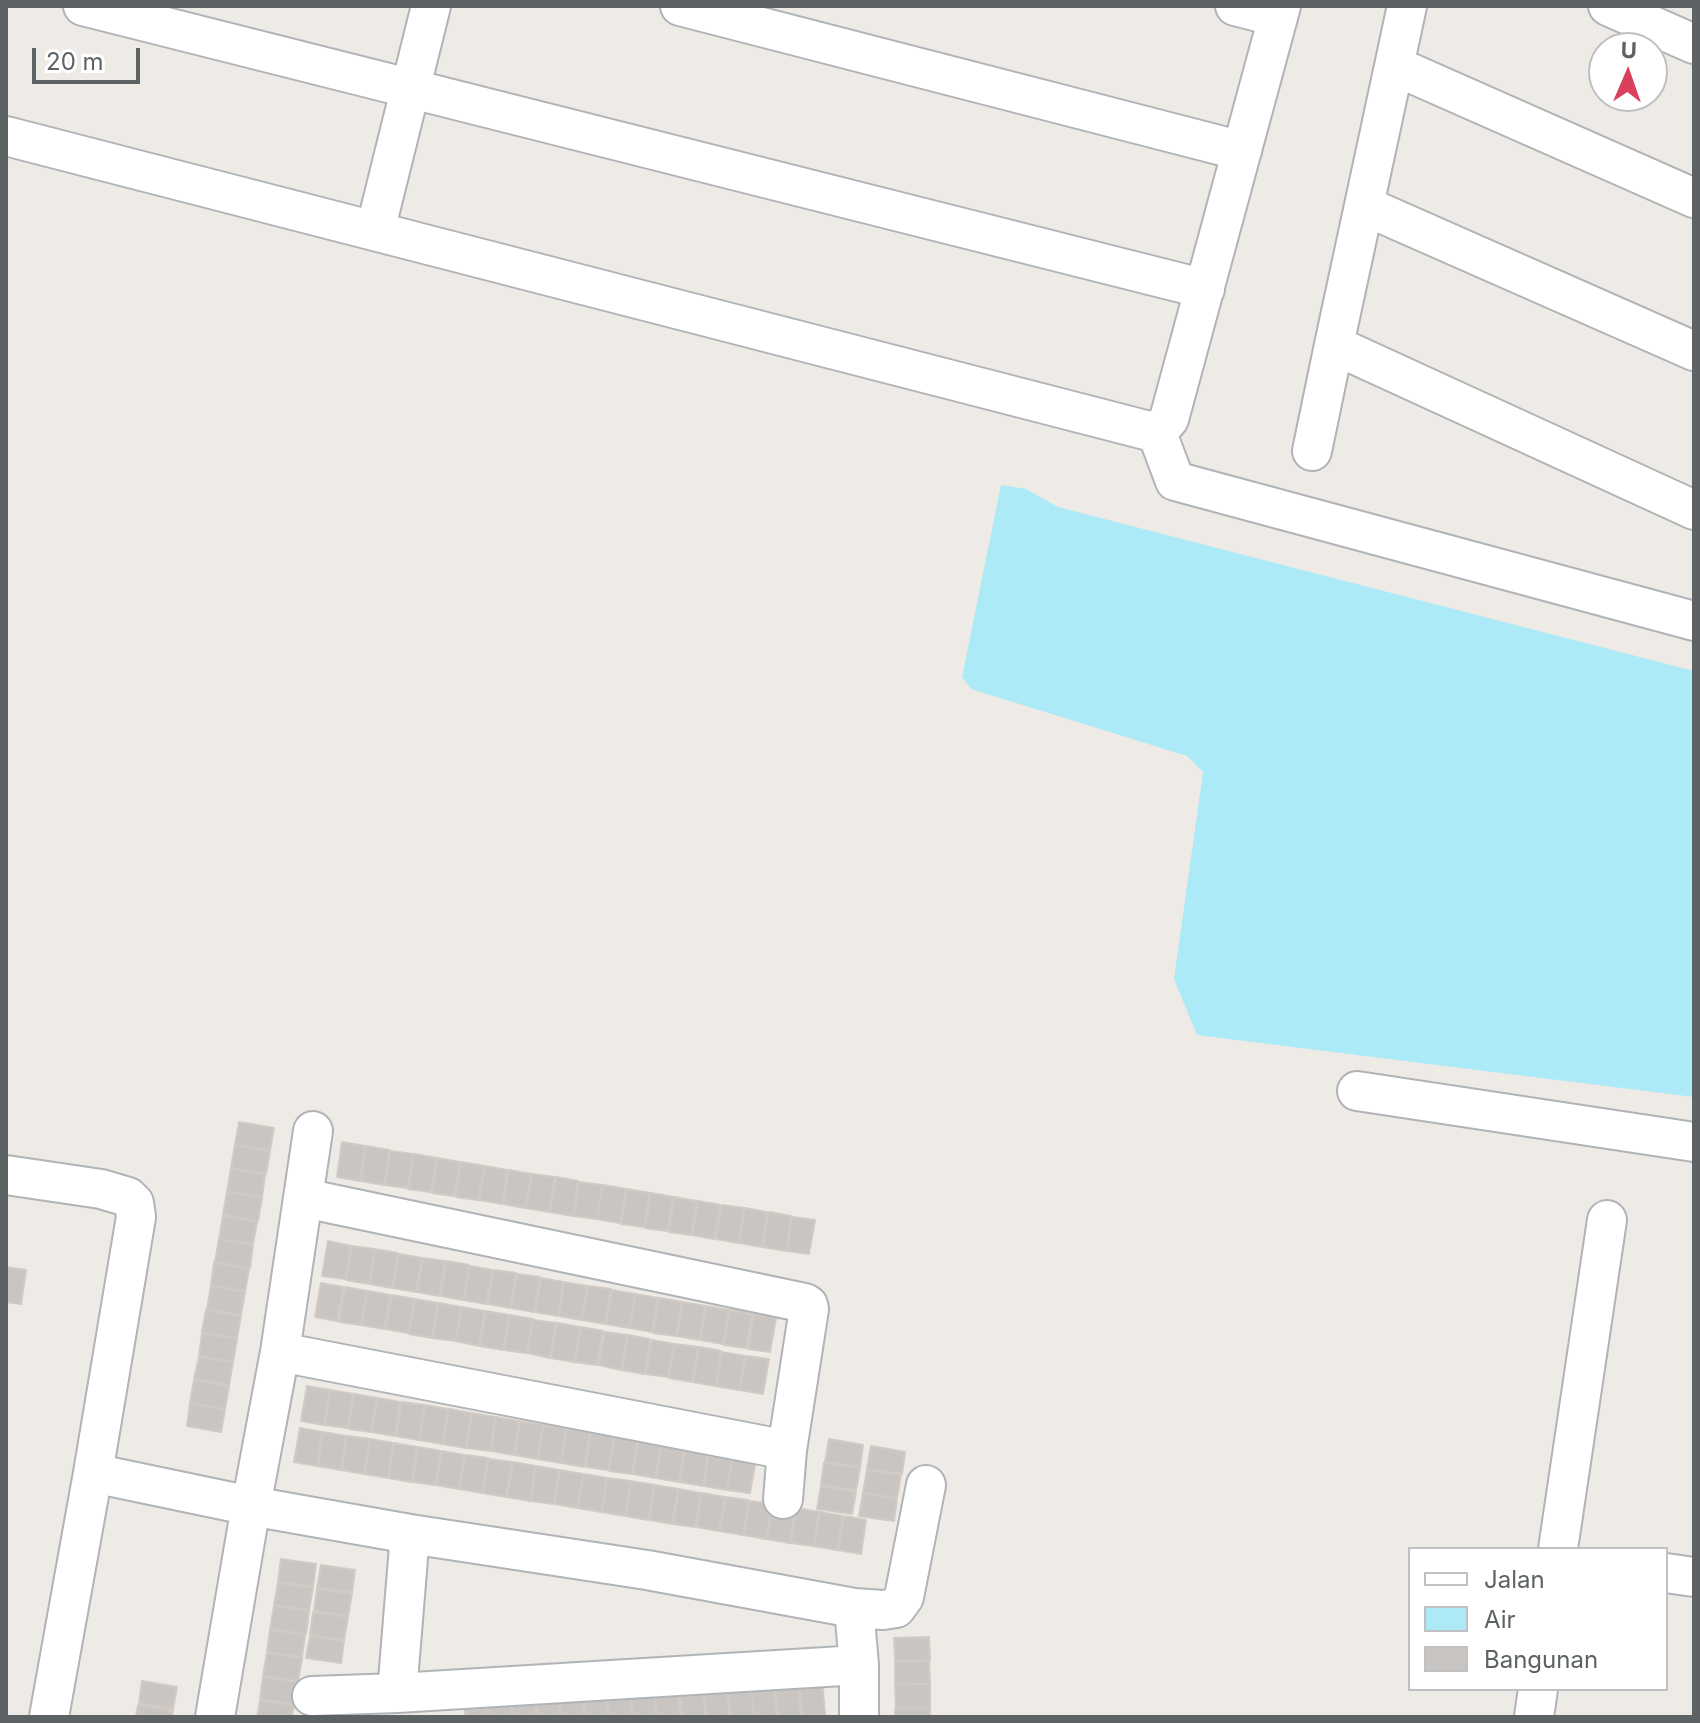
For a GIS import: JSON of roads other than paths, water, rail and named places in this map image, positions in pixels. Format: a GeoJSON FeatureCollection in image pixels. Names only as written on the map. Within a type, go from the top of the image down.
{"type":"FeatureCollection","features":[{"type":"Feature","properties":{"kind":"street"},"geometry":{"type":"LineString","coordinates":[[83,6],[1205,289]]}},
{"type":"Feature","properties":{"kind":"street"},"geometry":{"type":"LineString","coordinates":[[375,231],[431,6]]}},
{"type":"Feature","properties":{"kind":"street"},"geometry":{"type":"LineString","coordinates":[[680,6],[1242,151]]}},
{"type":"Feature","properties":{"kind":"street"},"geometry":{"type":"LineString","coordinates":[[1157,433],[1169,419],[1280,12],[1235,6]]}},
{"type":"Feature","properties":{"kind":"street"},"geometry":{"type":"LineString","coordinates":[[1312,451],[1407,6]]}},
{"type":"Feature","properties":{"kind":"street"},"geometry":{"type":"LineString","coordinates":[[1608,6],[1694,44]]}},
{"type":"Feature","properties":{"kind":"street"},"geometry":{"type":"LineString","coordinates":[[1395,66],[1694,198]]}},
{"type":"Feature","properties":{"kind":"street"},"geometry":{"type":"LineString","coordinates":[[6,136],[1157,433]]}},
{"type":"Feature","properties":{"kind":"street"},"geometry":{"type":"LineString","coordinates":[[1365,206],[1694,351]]}},
{"type":"Feature","properties":{"kind":"street"},"geometry":{"type":"LineString","coordinates":[[1334,345],[1694,510]]}},
{"type":"Feature","properties":{"kind":"street"},"geometry":{"type":"LineString","coordinates":[[1157,433],[1175,481],[1694,621]]}},
{"type":"Feature","properties":{"kind":"street"},"geometry":{"type":"LineString","coordinates":[[1357,1091],[1694,1142]]}},
{"type":"Feature","properties":{"kind":"street"},"geometry":{"type":"LineString","coordinates":[[215,1717],[280,1352],[313,1131]]}},
{"type":"Feature","properties":{"kind":"street"},"geometry":{"type":"LineString","coordinates":[[6,1175],[101,1189],[128,1197],[134,1203],[136,1217],[49,1717]]}},
{"type":"Feature","properties":{"kind":"street"},"geometry":{"type":"LineString","coordinates":[[304,1198],[805,1303],[809,1309],[787,1450],[783,1499]]}},
{"type":"Feature","properties":{"kind":"street"},"geometry":{"type":"LineString","coordinates":[[1558,1547],[1607,1220]]}},
{"type":"Feature","properties":{"kind":"street"},"geometry":{"type":"LineString","coordinates":[[280,1352],[787,1450]]}},
{"type":"Feature","properties":{"kind":"street"},"geometry":{"type":"LineString","coordinates":[[93,1473],[251,1506],[410,1534],[647,1570],[854,1608],[883,1610],[896,1608],[904,1597],[926,1485]]}},
{"type":"Feature","properties":{"kind":"street"},"geometry":{"type":"LineString","coordinates":[[397,1693],[410,1534]]}},
{"type":"Feature","properties":{"kind":"street"},"geometry":{"type":"LineString","coordinates":[[1668,1573],[1694,1577]]}},
{"type":"Feature","properties":{"kind":"street"},"geometry":{"type":"LineString","coordinates":[[854,1608],[859,1717]]}},
{"type":"Feature","properties":{"kind":"street"},"geometry":{"type":"LineString","coordinates":[[312,1696],[859,1665]]}},
{"type":"Feature","properties":{"kind":"street"},"geometry":{"type":"LineString","coordinates":[[1534,1717],[1538,1691]]}},
{"type":"Feature","properties":{"kind":"water"},"geometry":{"type":"Polygon","coordinates":[[[1001,485],[1026,489],[1058,507],[1694,671],[1694,1097],[1197,1035],[1174,979],[1203,772],[1187,756],[971,689],[962,677],[1001,485]]]}}]}
